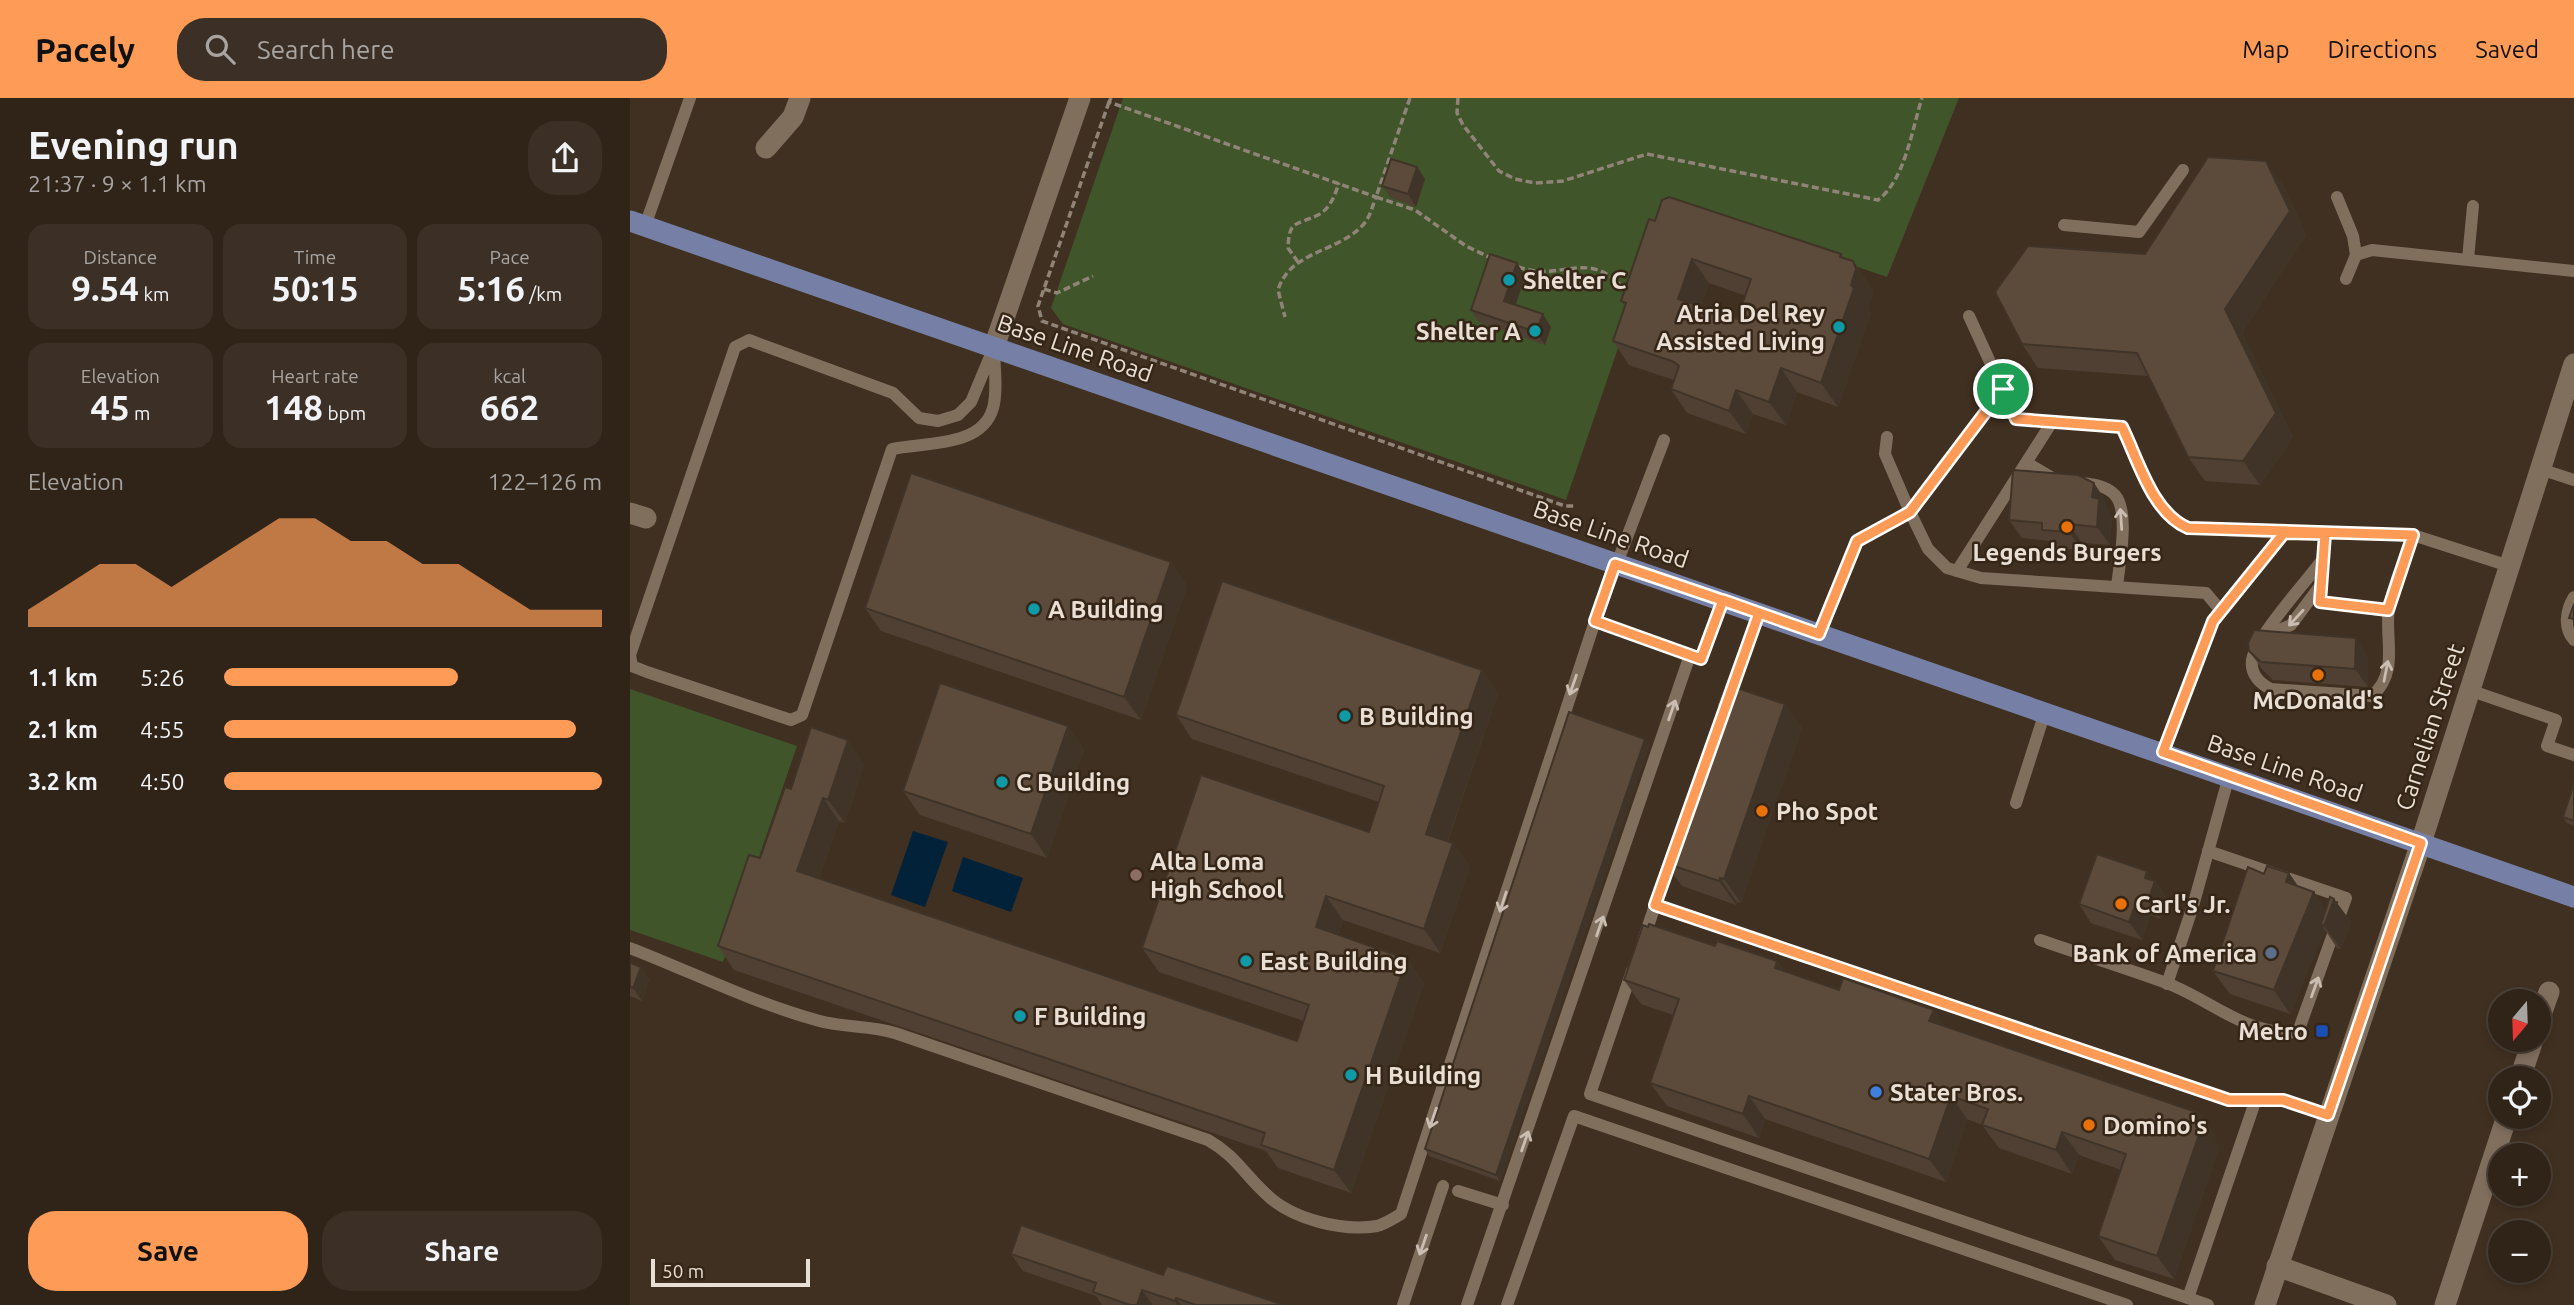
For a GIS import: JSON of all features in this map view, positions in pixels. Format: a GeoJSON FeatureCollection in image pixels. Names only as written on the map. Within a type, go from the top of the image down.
{"type":"FeatureCollection","features":[{"type":"Feature","properties":{"kind":"main road"},"geometry":{"type":"LineString","coordinates":[[766,148],[793,117],[800,98]]}},
{"type":"Feature","properties":{"kind":"main road"},"geometry":{"type":"LineString","coordinates":[[995,347],[1080,98]]}},
{"type":"Feature","properties":{"kind":"main road","name":"Base Line Road"},"geometry":{"type":"LineString","coordinates":[[637,224],[2574,897]]}},
{"type":"Feature","properties":{"kind":"main road","name":"Carnelian Street"},"geometry":{"type":"LineString","coordinates":[[2265,1305],[2421,843],[2574,363]]}},
{"type":"Feature","properties":{"kind":"main road"},"geometry":{"type":"LineString","coordinates":[[2445,1305],[2503,1129]]}},
{"type":"Feature","properties":{"kind":"main road"},"geometry":{"type":"LineString","coordinates":[[2277,1266],[2386,1305]]}},
{"type":"Feature","properties":{"kind":"lane"},"geometry":{"type":"LineString","coordinates":[[637,224],[690,98]]}},
{"type":"Feature","properties":{"kind":"lane"},"geometry":{"type":"LineString","coordinates":[[2064,225],[2139,232],[2183,170]]}},
{"type":"Feature","properties":{"kind":"lane"},"geometry":{"type":"LineString","coordinates":[[2337,197],[2353,236],[2356,255],[2346,279]]}},
{"type":"Feature","properties":{"kind":"lane"},"geometry":{"type":"LineString","coordinates":[[2468,259],[2473,206]]}},
{"type":"Feature","properties":{"kind":"lane"},"geometry":{"type":"LineString","coordinates":[[2356,255],[2371,250],[2574,271]]}},
{"type":"Feature","properties":{"kind":"lane"},"geometry":{"type":"LineString","coordinates":[[1969,316],[2016,419],[2122,427],[2163,510],[2174,522],[2188,528],[2413,535],[2509,566]]}},
{"type":"Feature","properties":{"kind":"lane"},"geometry":{"type":"LineString","coordinates":[[749,340],[893,393],[919,418],[938,421],[958,415],[971,402],[995,347],[994,407],[986,424],[967,436],[892,449],[802,715],[791,720],[632,666],[630,655],[735,347],[749,340]]}},
{"type":"Feature","properties":{"kind":"lane"},"geometry":{"type":"LineString","coordinates":[[1819,634],[1857,541],[1910,512],[2003,389]]}},
{"type":"Feature","properties":{"kind":"lane"},"geometry":{"type":"LineString","coordinates":[[1957,571],[2052,422]]}},
{"type":"Feature","properties":{"kind":"lane"},"geometry":{"type":"LineString","coordinates":[[1887,437],[1885,454],[1910,512],[1928,550],[1947,568],[1981,578],[2206,593],[2221,611]]}},
{"type":"Feature","properties":{"kind":"lane"},"geometry":{"type":"LineString","coordinates":[[630,948],[711,984],[818,1021],[872,1026],[895,1033],[1208,1140],[1230,1152],[1269,1197],[1301,1215],[1338,1226],[1378,1226],[1401,1214],[1595,621],[1664,440]]}},
{"type":"Feature","properties":{"kind":"lane"},"geometry":{"type":"LineString","coordinates":[[2027,463],[2060,482],[2092,484],[2115,495],[2121,509],[2122,529],[2117,587]]}},
{"type":"Feature","properties":{"kind":"lane"},"geometry":{"type":"LineString","coordinates":[[2540,469],[2574,480]]}},
{"type":"Feature","properties":{"kind":"lane"},"geometry":{"type":"LineString","coordinates":[[2163,752],[2213,621],[2284,533]]}},
{"type":"Feature","properties":{"kind":"lane"},"geometry":{"type":"LineString","coordinates":[[2325,534],[2320,563],[2320,602],[2388,610]]}},
{"type":"Feature","properties":{"kind":"lane"},"geometry":{"type":"LineString","coordinates":[[2320,563],[2262,638],[2251,664],[2261,685],[2271,689],[2372,696],[2386,679],[2390,628],[2388,610],[2413,535]]}},
{"type":"Feature","properties":{"kind":"lane"},"geometry":{"type":"LineString","coordinates":[[2262,638],[2291,625],[2320,586]]}},
{"type":"Feature","properties":{"kind":"lane"},"geometry":{"type":"LineString","coordinates":[[2574,597],[2566,619],[2569,635],[2574,640]]}},
{"type":"Feature","properties":{"kind":"lane"},"geometry":{"type":"LineString","coordinates":[[1595,621],[1701,659],[1723,600]]}},
{"type":"Feature","properties":{"kind":"lane"},"geometry":{"type":"LineString","coordinates":[[1717,725],[1759,613]]}},
{"type":"Feature","properties":{"kind":"lane"},"geometry":{"type":"LineString","coordinates":[[1467,1305],[1690,655]]}},
{"type":"Feature","properties":{"kind":"lane"},"geometry":{"type":"LineString","coordinates":[[2469,690],[2556,720],[2547,746],[2574,755]]}},
{"type":"Feature","properties":{"kind":"lane"},"geometry":{"type":"LineString","coordinates":[[2016,803],[2045,712]]}},
{"type":"Feature","properties":{"kind":"lane"},"geometry":{"type":"LineString","coordinates":[[2167,984],[2229,776]]}},
{"type":"Feature","properties":{"kind":"lane"},"geometry":{"type":"LineString","coordinates":[[1677,841],[1590,1094],[2208,1305]]}},
{"type":"Feature","properties":{"kind":"lane"},"geometry":{"type":"LineString","coordinates":[[2040,940],[2191,993],[2219,1013],[2278,1034],[2298,1032],[2346,898],[2208,852]]}},
{"type":"Feature","properties":{"kind":"lane"},"geometry":{"type":"LineString","coordinates":[[1655,905],[2229,1100],[2283,1100],[2328,1115]]}},
{"type":"Feature","properties":{"kind":"lane"},"geometry":{"type":"LineString","coordinates":[[2188,1298],[2255,1102]]}},
{"type":"Feature","properties":{"kind":"lane"},"geometry":{"type":"LineString","coordinates":[[1507,1305],[1574,1115],[2127,1305]]}},
{"type":"Feature","properties":{"kind":"lane"},"geometry":{"type":"LineString","coordinates":[[1402,1305],[1443,1186]]}},
{"type":"Feature","properties":{"kind":"lane"},"geometry":{"type":"LineString","coordinates":[[1458,1191],[1503,1205]]}},
{"type":"Feature","properties":{"kind":"path"},"geometry":{"type":"LineString","coordinates":[[1285,317],[1278,290],[1289,268],[1332,247],[1362,227],[1376,197],[1410,98]]}},
{"type":"Feature","properties":{"kind":"path"},"geometry":{"type":"LineString","coordinates":[[1458,98],[1457,113],[1463,125],[1499,171],[1515,179],[1535,183],[1563,181],[1647,155],[1878,200],[1888,193],[1922,98]]}},
{"type":"Feature","properties":{"kind":"path"},"geometry":{"type":"LineString","coordinates":[[1496,260],[1466,246],[1415,210],[1110,100],[1044,289],[1039,314],[1048,326],[1565,506],[1576,506]]}},
{"type":"Feature","properties":{"kind":"path"},"geometry":{"type":"LineString","coordinates":[[1298,262],[1288,248],[1291,229],[1296,222],[1319,215],[1328,207],[1339,183]]}},
{"type":"Feature","properties":{"kind":"path"},"geometry":{"type":"LineString","coordinates":[[1508,264],[1544,273],[1579,268],[1602,269],[1629,294]]}},
{"type":"Feature","properties":{"kind":"path"},"geometry":{"type":"LineString","coordinates":[[1044,289],[1057,293],[1093,276]]}},
{"type":"Feature","properties":{"kind":"green space"},"geometry":{"type":"Polygon","coordinates":[[[1123,98],[1959,98],[1887,277],[1668,202],[1566,500],[1063,324],[1051,308],[1123,98]]]}},
{"type":"Feature","properties":{"kind":"green space"},"geometry":{"type":"Polygon","coordinates":[[[630,689],[797,746],[723,962],[630,930],[630,689]]]}},
{"type":"Feature","properties":{"kind":"water"},"geometry":{"type":"Polygon","coordinates":[[[913,831],[948,842],[925,907],[891,895],[913,831]]]}},
{"type":"Feature","properties":{"kind":"water"},"geometry":{"type":"Polygon","coordinates":[[[963,857],[1023,878],[1011,912],[952,891],[963,857]]]}},
{"type":"Feature","properties":{"kind":"building"},"geometry":{"type":"Polygon","coordinates":[[[2208,157],[2266,161],[2290,211],[2225,309],[2276,413],[2243,461],[2188,457],[2137,353],[2022,344],[1995,292],[2028,246],[2145,254],[2208,157]]]}},
{"type":"Feature","properties":{"kind":"building"},"geometry":{"type":"Polygon","coordinates":[[[1391,159],[1417,167],[1408,194],[1382,186],[1391,159]]]}},
{"type":"Feature","properties":{"kind":"building","name":"Atria Del Rey Assisted Living"},"geometry":{"type":"Polygon","coordinates":[[[1669,197],[1841,254],[1840,257],[1853,261],[1856,269],[1851,285],[1854,288],[1821,383],[1781,368],[1769,402],[1736,390],[1729,411],[1671,389],[1679,366],[1674,362],[1613,341],[1626,303],[1621,301],[1649,219],[1655,221],[1662,200],[1669,197]],[[1692,259],[1678,299],[1737,319],[1751,279],[1692,259]]]}},
{"type":"Feature","properties":{"kind":"building"},"geometry":{"type":"Polygon","coordinates":[[[1490,254],[1517,263],[1504,301],[1543,314],[1536,332],[1471,310],[1490,254]]]}},
{"type":"Feature","properties":{"kind":"building"},"geometry":{"type":"Polygon","coordinates":[[[2013,470],[2078,475],[2094,483],[2092,497],[2099,499],[2097,527],[2069,524],[2069,532],[2042,530],[2042,523],[2009,520],[2013,470]]]}},
{"type":"Feature","properties":{"kind":"building","name":"A Building"},"geometry":{"type":"Polygon","coordinates":[[[911,473],[1171,562],[1124,697],[865,608],[911,473]]]}},
{"type":"Feature","properties":{"kind":"building"},"geometry":{"type":"Polygon","coordinates":[[[1222,581],[1482,670],[1426,834],[1453,843],[1424,929],[1326,896],[1316,927],[1407,959],[1334,1170],[1261,1145],[1265,1133],[718,946],[749,855],[760,858],[785,787],[791,789],[811,727],[848,740],[828,800],[823,798],[797,871],[1297,1041],[1309,1005],[1142,948],[1201,775],[1369,832],[1384,786],[1176,715],[1222,581]]]}},
{"type":"Feature","properties":{"kind":"building"},"geometry":{"type":"Polygon","coordinates":[[[2574,604],[2574,619],[2569,618],[2574,604]]]}},
{"type":"Feature","properties":{"kind":"building"},"geometry":{"type":"Polygon","coordinates":[[[2254,630],[2356,638],[2355,669],[2261,662],[2249,651],[2248,643],[2254,630]]]}},
{"type":"Feature","properties":{"kind":"building","name":"C Building"},"geometry":{"type":"Polygon","coordinates":[[[940,683],[1068,726],[1031,834],[903,791],[940,683]]]}},
{"type":"Feature","properties":{"kind":"building"},"geometry":{"type":"Polygon","coordinates":[[[1734,687],[1785,704],[1724,879],[1720,878],[1719,881],[1665,863],[1725,689],[1733,692],[1734,687]]]}},
{"type":"Feature","properties":{"kind":"building"},"geometry":{"type":"Polygon","coordinates":[[[1569,712],[1645,739],[1496,1175],[1425,1149],[1569,712]]]}},
{"type":"Feature","properties":{"kind":"building"},"geometry":{"type":"Polygon","coordinates":[[[2574,783],[2574,821],[2563,817],[2574,783]]]}},
{"type":"Feature","properties":{"kind":"building"},"geometry":{"type":"Polygon","coordinates":[[[2097,854],[2147,871],[2145,878],[2155,881],[2148,901],[2138,897],[2129,922],[2079,904],[2097,854]]]}},
{"type":"Feature","properties":{"kind":"building"},"geometry":{"type":"Polygon","coordinates":[[[2267,866],[2289,873],[2286,882],[2314,892],[2274,990],[2213,971],[2248,867],[2264,874],[2267,866]]]}},
{"type":"Feature","properties":{"kind":"building"},"geometry":{"type":"Polygon","coordinates":[[[2330,897],[2334,899],[2324,926],[2321,924],[2330,897]]]}},
{"type":"Feature","properties":{"kind":"building"},"geometry":{"type":"Polygon","coordinates":[[[1649,924],[1715,946],[1717,941],[1777,961],[1775,968],[1839,990],[1843,978],[1934,1010],[1929,1021],[2199,1113],[2196,1121],[2203,1123],[2157,1256],[2098,1236],[2126,1154],[2062,1132],[2056,1150],[1982,1125],[1988,1109],[1951,1096],[1929,1159],[1749,1096],[1743,1114],[1650,1083],[1679,999],[1624,980],[1643,925],[1648,927],[1649,924]]]}},
{"type":"Feature","properties":{"kind":"building"},"geometry":{"type":"Polygon","coordinates":[[[630,963],[641,967],[633,988],[630,987],[630,963]]]}},
{"type":"Feature","properties":{"kind":"building"},"geometry":{"type":"Polygon","coordinates":[[[1021,1225],[1163,1275],[1167,1266],[1284,1305],[1196,1305],[1142,1290],[1137,1305],[1130,1305],[1093,1292],[1096,1283],[1011,1254],[1021,1225]]]}},
{"type":"Feature","properties":{"kind":"place","name":"Shelter C"},"geometry":{"type":"Point","coordinates":[1509,280]}},
{"type":"Feature","properties":{"kind":"place","name":"Atria Del Rey Assisted Living"},"geometry":{"type":"Point","coordinates":[1839,327]}},
{"type":"Feature","properties":{"kind":"place","name":"Shelter A"},"geometry":{"type":"Point","coordinates":[1535,331]}},
{"type":"Feature","properties":{"kind":"place","name":"Legends Burgers"},"geometry":{"type":"Point","coordinates":[2067,527]}},
{"type":"Feature","properties":{"kind":"place","name":"A Building"},"geometry":{"type":"Point","coordinates":[1034,609]}},
{"type":"Feature","properties":{"kind":"place","name":"McDonald's"},"geometry":{"type":"Point","coordinates":[2318,675]}},
{"type":"Feature","properties":{"kind":"place","name":"B Building"},"geometry":{"type":"Point","coordinates":[1345,716]}},
{"type":"Feature","properties":{"kind":"place","name":"C Building"},"geometry":{"type":"Point","coordinates":[1002,782]}},
{"type":"Feature","properties":{"kind":"place","name":"Pho Spot"},"geometry":{"type":"Point","coordinates":[1762,811]}},
{"type":"Feature","properties":{"kind":"place","name":"Alta Loma High School"},"geometry":{"type":"Point","coordinates":[1136,875]}},
{"type":"Feature","properties":{"kind":"place","name":"Carl's Jr."},"geometry":{"type":"Point","coordinates":[2121,904]}},
{"type":"Feature","properties":{"kind":"place","name":"Bank of America"},"geometry":{"type":"Point","coordinates":[2271,953]}},
{"type":"Feature","properties":{"kind":"place","name":"East Building"},"geometry":{"type":"Point","coordinates":[1246,961]}},
{"type":"Feature","properties":{"kind":"place","name":"F Building"},"geometry":{"type":"Point","coordinates":[1020,1016]}},
{"type":"Feature","properties":{"kind":"place","name":"Metro"},"geometry":{"type":"Point","coordinates":[2322,1031]}},
{"type":"Feature","properties":{"kind":"place","name":"H Building"},"geometry":{"type":"Point","coordinates":[1351,1075]}},
{"type":"Feature","properties":{"kind":"place","name":"Stater Bros."},"geometry":{"type":"Point","coordinates":[1876,1092]}},
{"type":"Feature","properties":{"kind":"place","name":"Domino's"},"geometry":{"type":"Point","coordinates":[2089,1125]}},
{"type":"Feature","properties":{"kind":"route"},"geometry":{"type":"LineString","coordinates":[[2003,389],[1910,512],[1857,541],[1819,634],[1723,600],[1701,659],[1595,621],[1615,564],[1723,600],[1759,613],[1735,674],[1655,905],[2229,1100],[2283,1100],[2328,1115],[2421,843],[2163,752],[2213,621],[2284,533],[2325,534],[2320,563],[2320,602],[2388,610],[2413,535],[2188,528],[2174,522],[2163,510],[2122,427],[2016,419],[2003,389]]}}]}
